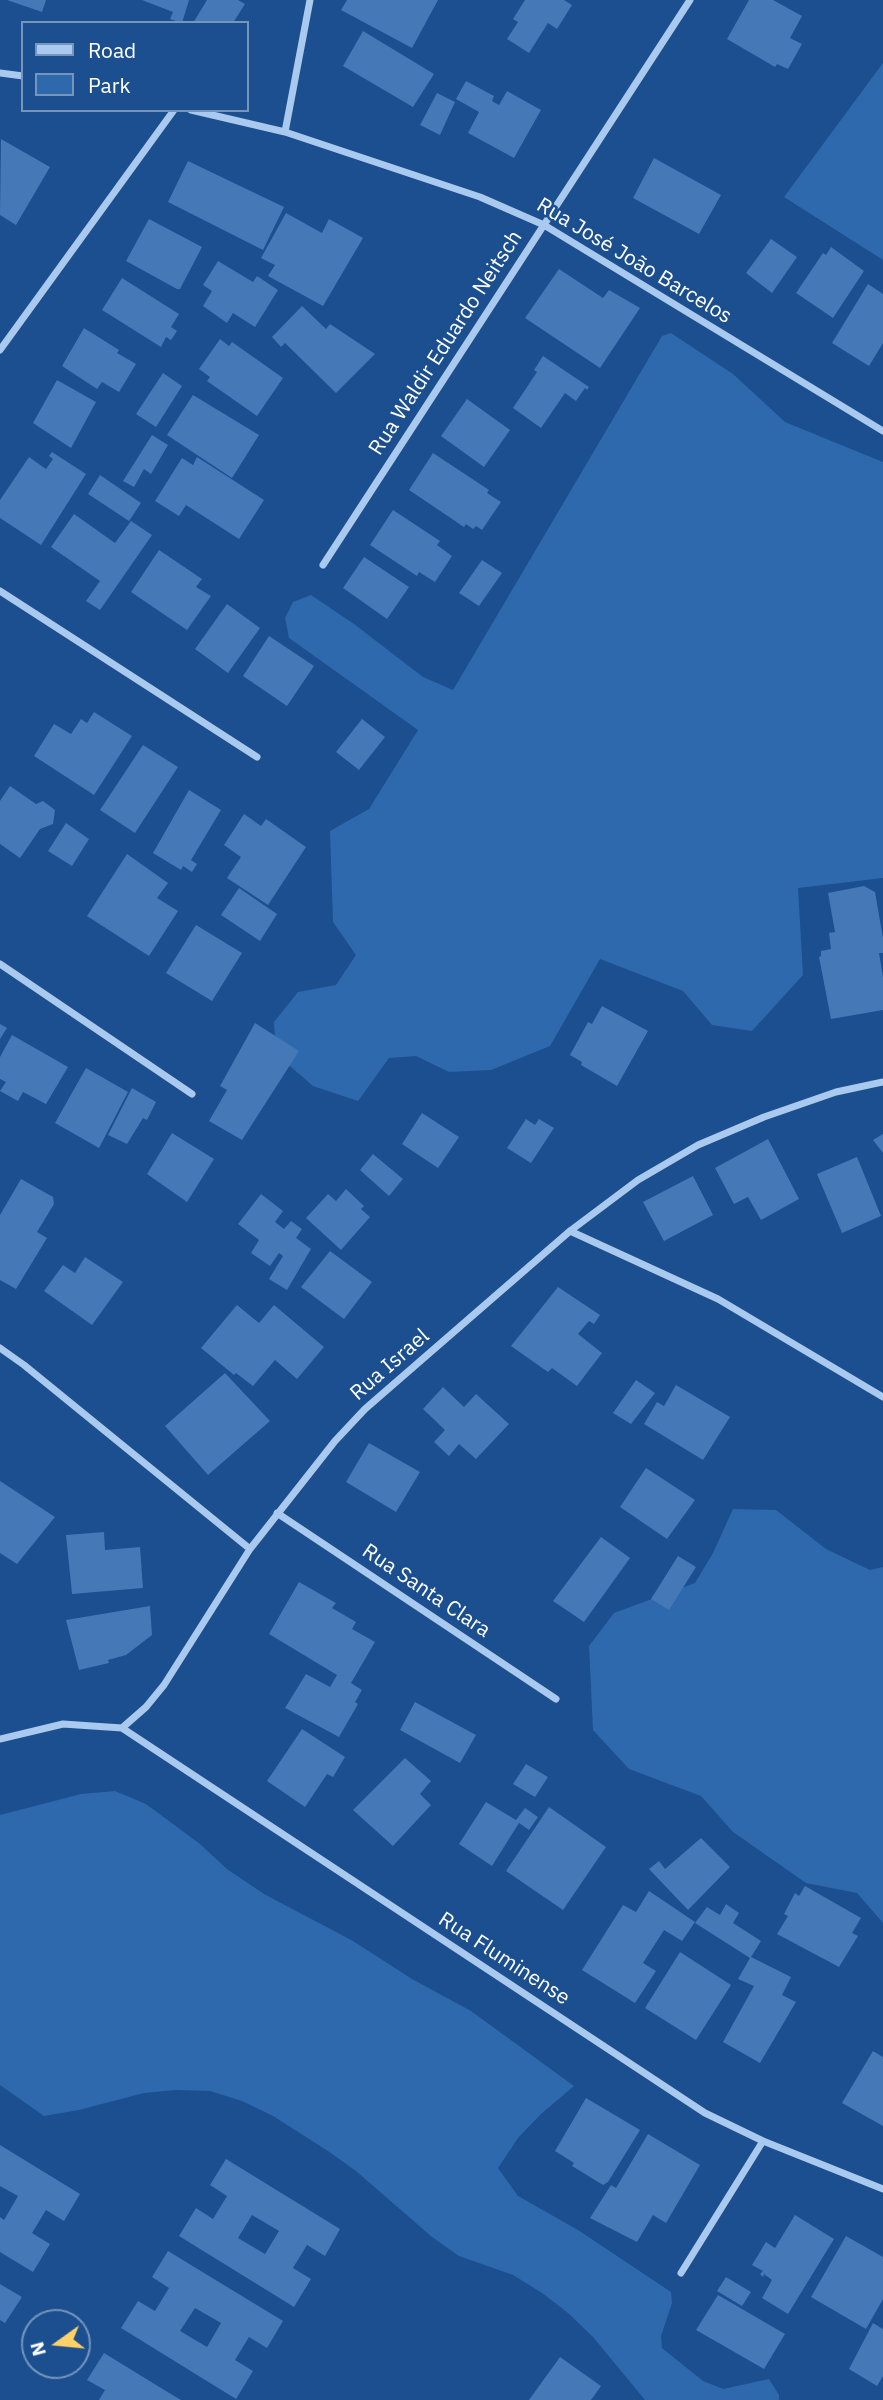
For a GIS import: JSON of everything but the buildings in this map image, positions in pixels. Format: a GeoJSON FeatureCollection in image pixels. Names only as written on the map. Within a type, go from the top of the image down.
{"type":"FeatureCollection","features":[{"type":"Feature","properties":{"kind":"street"},"geometry":{"type":"LineString","coordinates":[[285,132],[310,0]]}},
{"type":"Feature","properties":{"kind":"street","name":"Rua Waldir Eduardo Neitsch"},"geometry":{"type":"LineString","coordinates":[[323,565],[690,0]]}},
{"type":"Feature","properties":{"kind":"street"},"geometry":{"type":"LineString","coordinates":[[0,73],[21,76]]}},
{"type":"Feature","properties":{"kind":"street"},"geometry":{"type":"LineString","coordinates":[[0,351],[173,112]]}},
{"type":"Feature","properties":{"kind":"street","name":"Rua José João Barcelos"},"geometry":{"type":"LineString","coordinates":[[200,112],[285,132],[480,197],[544,225],[883,431]]}},
{"type":"Feature","properties":{"kind":"street"},"geometry":{"type":"LineString","coordinates":[[0,591],[257,757]]}},
{"type":"Feature","properties":{"kind":"street"},"geometry":{"type":"LineString","coordinates":[[0,964],[192,1094]]}},
{"type":"Feature","properties":{"kind":"street","name":"Rua Israel"},"geometry":{"type":"LineString","coordinates":[[122,1728],[146,1707],[163,1685],[250,1549],[335,1441],[365,1409],[570,1231],[638,1180],[698,1145],[764,1117],[836,1092],[883,1082]]}},
{"type":"Feature","properties":{"kind":"street"},"geometry":{"type":"LineString","coordinates":[[570,1231],[718,1298],[883,1396]]}},
{"type":"Feature","properties":{"kind":"street"},"geometry":{"type":"LineString","coordinates":[[0,1348],[250,1549]]}},
{"type":"Feature","properties":{"kind":"street","name":"Rua Santa Clara"},"geometry":{"type":"LineString","coordinates":[[277,1513],[556,1699]]}},
{"type":"Feature","properties":{"kind":"street"},"geometry":{"type":"LineString","coordinates":[[0,1739],[63,1724],[122,1728]]}},
{"type":"Feature","properties":{"kind":"street","name":"Rua Fluminense"},"geometry":{"type":"LineString","coordinates":[[122,1728],[705,2113],[763,2141],[883,2189]]}},
{"type":"Feature","properties":{"kind":"street"},"geometry":{"type":"LineString","coordinates":[[681,2273],[763,2141]]}},
{"type":"Feature","properties":{"kind":"green space"},"geometry":{"type":"Polygon","coordinates":[[[883,63],[883,260],[784,197],[883,63]]]}},
{"type":"Feature","properties":{"kind":"green space"},"geometry":{"type":"Polygon","coordinates":[[[671,333],[733,374],[785,422],[883,462],[883,878],[798,888],[803,975],[752,1031],[712,1025],[683,991],[600,959],[550,1046],[491,1070],[449,1072],[416,1056],[389,1058],[358,1101],[313,1086],[276,1054],[274,1022],[298,992],[336,985],[356,955],[333,922],[330,831],[369,809],[418,730],[289,638],[285,618],[293,602],[311,595],[423,677],[453,690],[662,336],[671,333]]]}},
{"type":"Feature","properties":{"kind":"green space"},"geometry":{"type":"Polygon","coordinates":[[[733,1509],[776,1510],[826,1549],[870,1570],[883,1567],[883,1923],[857,1893],[806,1883],[733,1832],[701,1796],[629,1769],[593,1730],[589,1646],[614,1613],[695,1583],[713,1553],[733,1509]]]}},
{"type":"Feature","properties":{"kind":"green space"},"geometry":{"type":"Polygon","coordinates":[[[115,1791],[146,1804],[200,1844],[227,1869],[264,1894],[353,1941],[412,1979],[471,2011],[574,2086],[518,2138],[498,2168],[518,2196],[578,2230],[671,2292],[672,2303],[661,2336],[662,2348],[703,2381],[723,2389],[769,2379],[779,2395],[779,2400],[645,2400],[593,2337],[542,2293],[513,2275],[459,2256],[328,2151],[273,2116],[242,2101],[210,2091],[176,2090],[144,2093],[44,2116],[0,2085],[0,1815],[81,1794],[115,1791]]]}}]}
